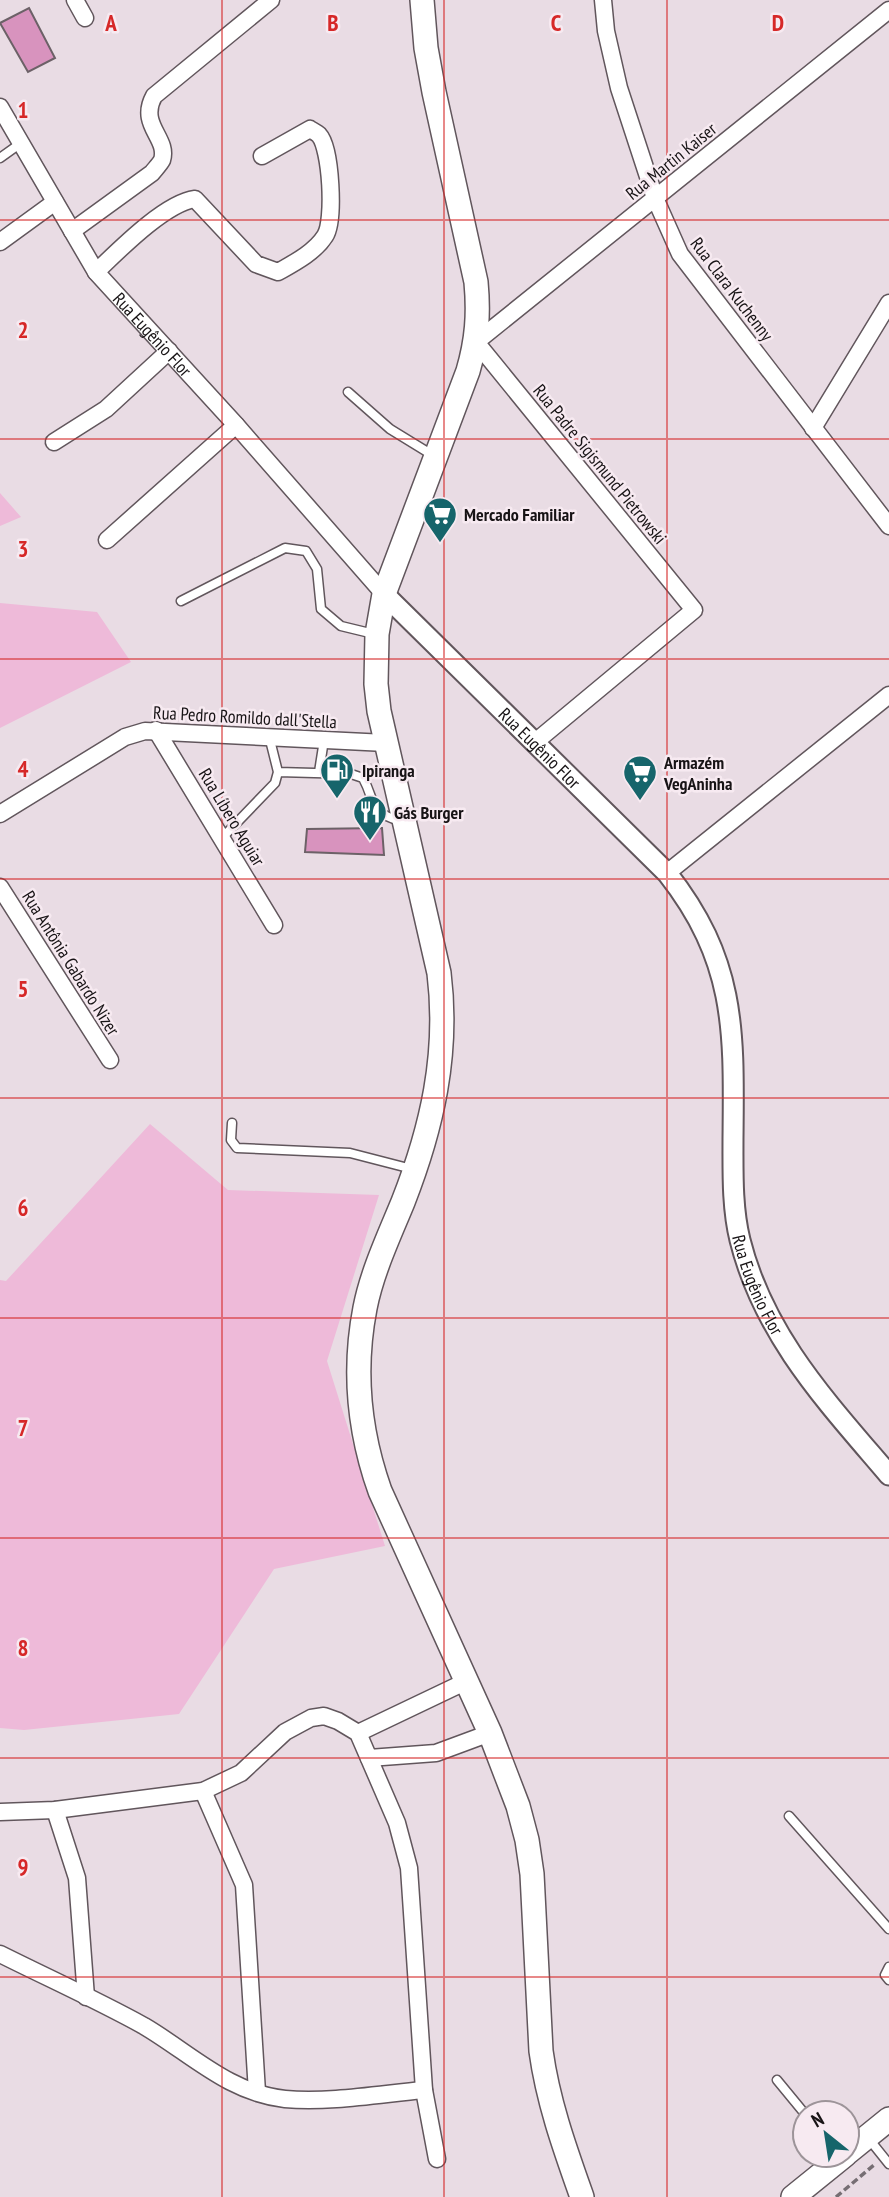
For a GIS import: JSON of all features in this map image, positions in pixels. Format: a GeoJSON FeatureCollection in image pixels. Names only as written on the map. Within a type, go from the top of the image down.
{"type":"FeatureCollection","features":[{"type":"Feature","properties":{"kind":"main road"},"geometry":{"type":"LineString","coordinates":[[422,0],[426,48],[434,92],[476,282],[479,312],[476,342],[384,594],[377,634],[376,684],[386,743],[434,948],[442,998],[438,1084],[432,1115],[365,1307],[358,1381],[368,1459],[507,1771],[527,1840],[532,1874],[544,2078],[582,2197]]}},
{"type":"Feature","properties":{"kind":"main road"},"geometry":{"type":"LineString","coordinates":[[861,2141],[889,2119]]}},
{"type":"Feature","properties":{"kind":"main road"},"geometry":{"type":"LineString","coordinates":[[793,2197],[826,2169]]}},
{"type":"Feature","properties":{"kind":"street"},"geometry":{"type":"LineString","coordinates":[[75,0],[85,18]]}},
{"type":"Feature","properties":{"kind":"street"},"geometry":{"type":"LineString","coordinates":[[72,231],[152,173],[162,161],[163,150],[150,120],[148,107],[154,96],[271,0]]}},
{"type":"Feature","properties":{"kind":"street","name":"Rua Clara Kuchenny"},"geometry":{"type":"LineString","coordinates":[[603,0],[611,60],[655,198],[680,254],[889,526]]}},
{"type":"Feature","properties":{"kind":"street","name":"Rua Martin Kaiser"},"geometry":{"type":"LineString","coordinates":[[476,342],[889,10]]}},
{"type":"Feature","properties":{"kind":"street","name":"Rua Eugênio Flor"},"geometry":{"type":"LineString","coordinates":[[0,107],[96,272],[236,425],[384,594],[667,873],[696,914],[709,939],[729,1002],[733,1038],[734,1201],[739,1238],[750,1274],[767,1315],[783,1343],[825,1399],[889,1475]]}},
{"type":"Feature","properties":{"kind":"street"},"geometry":{"type":"LineString","coordinates":[[96,272],[129,241],[181,201],[195,199],[256,264],[278,272],[302,258],[325,236],[332,217],[332,197],[324,144],[319,134],[310,129],[262,156]]}},
{"type":"Feature","properties":{"kind":"street"},"geometry":{"type":"LineString","coordinates":[[0,242],[55,202]]}},
{"type":"Feature","properties":{"kind":"street"},"geometry":{"type":"LineString","coordinates":[[813,428],[889,303]]}},
{"type":"Feature","properties":{"kind":"street","name":"Rua Padre Sigismund Pietrowski"},"geometry":{"type":"LineString","coordinates":[[476,342],[694,610],[534,743]]}},
{"type":"Feature","properties":{"kind":"street"},"geometry":{"type":"LineString","coordinates":[[54,442],[106,408],[169,351]]}},
{"type":"Feature","properties":{"kind":"street"},"geometry":{"type":"LineString","coordinates":[[107,540],[236,425]]}},
{"type":"Feature","properties":{"kind":"street"},"geometry":{"type":"LineString","coordinates":[[667,873],[889,695]]}},
{"type":"Feature","properties":{"kind":"street","name":"Rua Líbero Aguiar"},"geometry":{"type":"LineString","coordinates":[[156,730],[274,925]]}},
{"type":"Feature","properties":{"kind":"street","name":"Rua Pedro Romildo dall'Stella"},"geometry":{"type":"LineString","coordinates":[[0,814],[124,737],[145,731],[386,743]]}},
{"type":"Feature","properties":{"kind":"street","name":"Rua Antônia Gabardo Nizer"},"geometry":{"type":"LineString","coordinates":[[0,887],[110,1060]]}},
{"type":"Feature","properties":{"kind":"street"},"geometry":{"type":"LineString","coordinates":[[358,1733],[467,1681]]}},
{"type":"Feature","properties":{"kind":"street"},"geometry":{"type":"LineString","coordinates":[[0,1812],[55,1811],[204,1791],[241,1773],[285,1732],[311,1718],[324,1716],[358,1733],[397,1823],[409,1868],[424,2090],[437,2159]]}},
{"type":"Feature","properties":{"kind":"street"},"geometry":{"type":"LineString","coordinates":[[369,1758],[436,1753],[490,1733]]}},
{"type":"Feature","properties":{"kind":"street"},"geometry":{"type":"LineString","coordinates":[[204,1791],[244,1885],[257,2092]]}},
{"type":"Feature","properties":{"kind":"street"},"geometry":{"type":"LineString","coordinates":[[55,1811],[73,1861],[78,1885],[86,1997]]}},
{"type":"Feature","properties":{"kind":"street"},"geometry":{"type":"LineString","coordinates":[[0,1954],[144,2026],[219,2076],[257,2092],[284,2099],[306,2099],[424,2090]]}},
{"type":"Feature","properties":{"kind":"lane"},"geometry":{"type":"LineString","coordinates":[[0,158],[21,144]]}},
{"type":"Feature","properties":{"kind":"lane"},"geometry":{"type":"LineString","coordinates":[[348,392],[390,429],[436,457]]}},
{"type":"Feature","properties":{"kind":"lane"},"geometry":{"type":"LineString","coordinates":[[181,601],[285,548],[306,551],[317,569],[321,609],[341,626],[377,634]]}},
{"type":"Feature","properties":{"kind":"lane"},"geometry":{"type":"LineString","coordinates":[[222,838],[275,783],[278,772],[269,736]]}},
{"type":"Feature","properties":{"kind":"lane"},"geometry":{"type":"LineString","coordinates":[[319,772],[324,740]]}},
{"type":"Feature","properties":{"kind":"lane"},"geometry":{"type":"LineString","coordinates":[[278,772],[351,774],[363,778],[372,803],[381,815],[404,823]]}},
{"type":"Feature","properties":{"kind":"lane"},"geometry":{"type":"LineString","coordinates":[[232,1123],[231,1139],[237,1148],[350,1153],[415,1170]]}},
{"type":"Feature","properties":{"kind":"lane"},"geometry":{"type":"LineString","coordinates":[[789,1816],[889,1929]]}},
{"type":"Feature","properties":{"kind":"lane"},"geometry":{"type":"LineString","coordinates":[[889,1968],[885,1975],[889,1980]]}},
{"type":"Feature","properties":{"kind":"lane"},"geometry":{"type":"LineString","coordinates":[[777,2080],[793,2099]]}},
{"type":"Feature","properties":{"kind":"lane"},"geometry":{"type":"LineString","coordinates":[[867,2136],[887,2160]]}},
{"type":"Feature","properties":{"kind":"path"},"geometry":{"type":"LineString","coordinates":[[836,2197],[887,2160]]}},
{"type":"Feature","properties":{"kind":"shaded area"},"geometry":{"type":"Polygon","coordinates":[[[0,493],[21,517],[0,526],[0,493]]]}},
{"type":"Feature","properties":{"kind":"shaded area"},"geometry":{"type":"Polygon","coordinates":[[[0,603],[97,612],[131,662],[0,728],[0,603]]]}},
{"type":"Feature","properties":{"kind":"shaded area"},"geometry":{"type":"Polygon","coordinates":[[[150,1124],[228,1190],[379,1195],[327,1361],[385,1546],[274,1569],[179,1714],[24,1730],[0,1728],[0,1280],[6,1281],[150,1124]]]}},
{"type":"Feature","properties":{"kind":"building"},"geometry":{"type":"Polygon","coordinates":[[[29,8],[55,58],[28,72],[0,23],[29,8]]]}},
{"type":"Feature","properties":{"kind":"building"},"geometry":{"type":"Polygon","coordinates":[[[382,828],[384,855],[305,852],[307,829],[382,828]]]}},
{"type":"Feature","properties":{"kind":"place","name":"Mercado Familiar"},"geometry":{"type":"Point","coordinates":[440,544]}},
{"type":"Feature","properties":{"kind":"place","name":"Ipiranga"},"geometry":{"type":"Point","coordinates":[337,800]}},
{"type":"Feature","properties":{"kind":"place","name":"Armazém VegAninha"},"geometry":{"type":"Point","coordinates":[640,802]}},
{"type":"Feature","properties":{"kind":"place","name":"Gás Burger"},"geometry":{"type":"Point","coordinates":[370,842]}}]}
